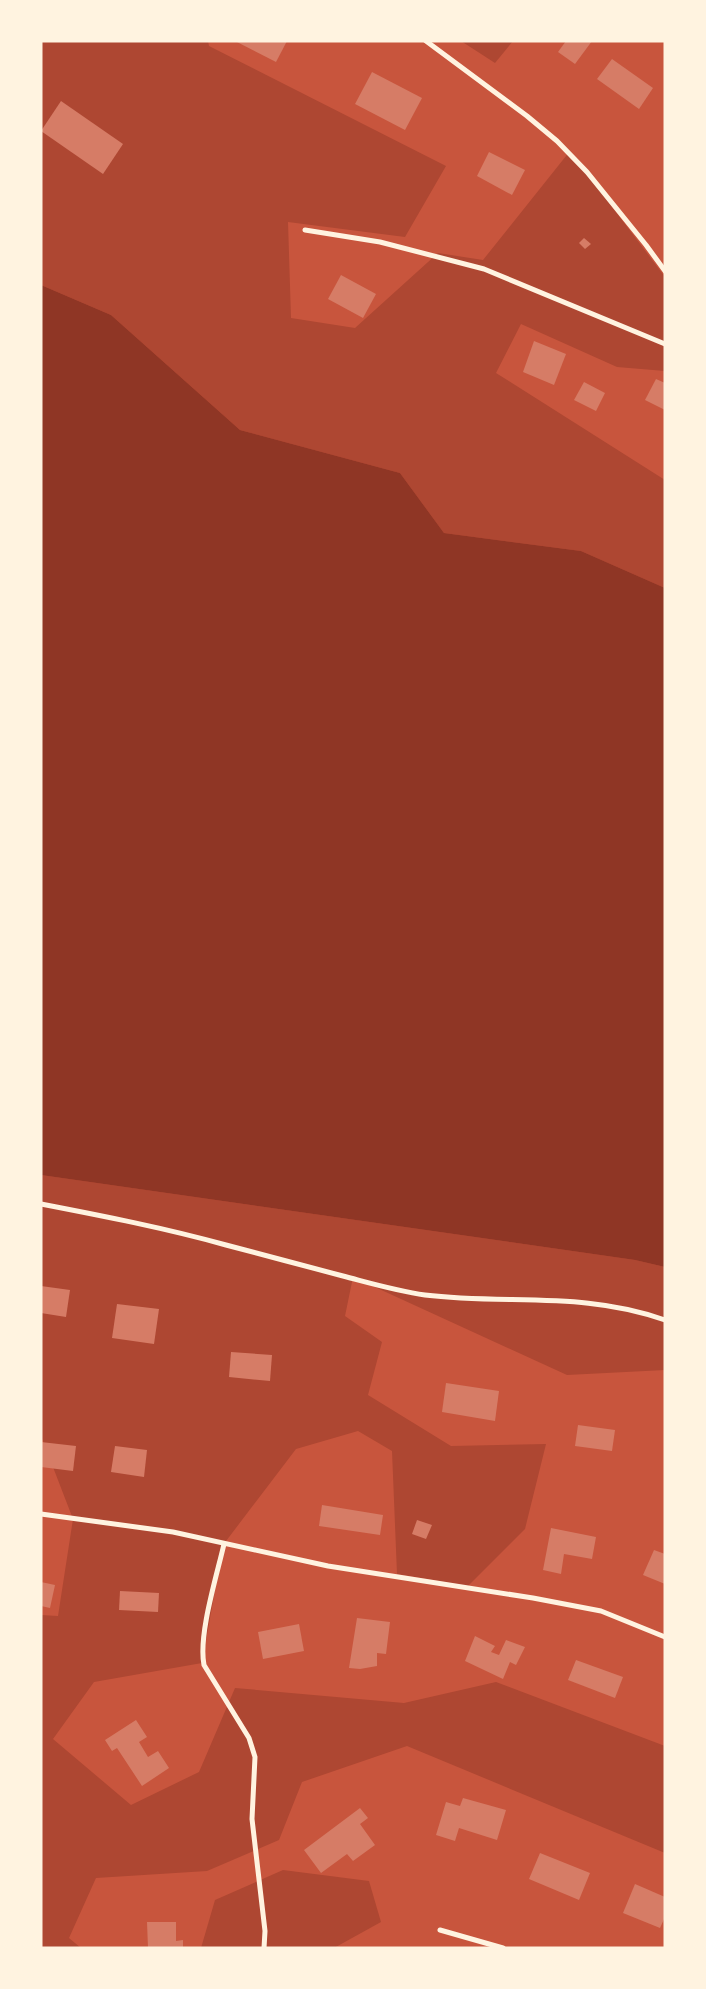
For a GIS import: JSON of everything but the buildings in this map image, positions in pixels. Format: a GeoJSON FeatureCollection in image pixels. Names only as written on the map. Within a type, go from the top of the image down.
{"type":"FeatureCollection","features":[{"type":"Feature","properties":{"kind":"street"},"geometry":{"type":"LineString","coordinates":[[426,41],[527,116],[557,141],[586,172],[665,271]]}},
{"type":"Feature","properties":{"kind":"street"},"geometry":{"type":"LineString","coordinates":[[305,230],[380,242],[484,269],[665,344]]}},
{"type":"Feature","properties":{"kind":"street"},"geometry":{"type":"LineString","coordinates":[[41,1204],[218,1242],[376,1285],[424,1294],[474,1299],[578,1301],[643,1312],[665,1320]]}},
{"type":"Feature","properties":{"kind":"street"},"geometry":{"type":"LineString","coordinates":[[41,1514],[173,1532],[328,1566],[601,1610],[665,1638]]}},
{"type":"Feature","properties":{"kind":"street"},"geometry":{"type":"LineString","coordinates":[[224,1544],[206,1624],[202,1655],[204,1665],[249,1738],[255,1757],[252,1819],[266,1931],[264,1948]]}},
{"type":"Feature","properties":{"kind":"street"},"geometry":{"type":"LineString","coordinates":[[440,1930],[503,1948]]}},
{"type":"Feature","properties":{"kind":"shaded area"},"geometry":{"type":"Polygon","coordinates":[[[41,41],[208,41],[209,46],[446,166],[405,237],[288,222],[291,318],[355,328],[438,253],[483,260],[570,151],[665,277],[665,371],[617,367],[521,324],[496,373],[665,480],[665,588],[581,551],[444,533],[400,473],[240,430],[111,315],[41,285],[41,41]]]}},
{"type":"Feature","properties":{"kind":"shaded area"},"geometry":{"type":"Polygon","coordinates":[[[461,41],[513,41],[495,63],[461,41]]]}},
{"type":"Feature","properties":{"kind":"shaded area"},"geometry":{"type":"Polygon","coordinates":[[[41,285],[111,315],[240,430],[400,473],[444,533],[581,551],[665,588],[665,1267],[635,1260],[41,1175],[41,285]]]}},
{"type":"Feature","properties":{"kind":"shaded area"},"geometry":{"type":"Polygon","coordinates":[[[41,1175],[635,1260],[665,1267],[665,1370],[567,1375],[353,1277],[345,1316],[382,1342],[368,1395],[451,1446],[546,1444],[525,1529],[468,1586],[397,1574],[392,1451],[358,1431],[296,1449],[223,1545],[202,1663],[94,1682],[53,1739],[131,1805],[199,1772],[235,1688],[404,1703],[496,1682],[665,1746],[665,1853],[407,1746],[302,1782],[279,1840],[207,1871],[96,1878],[69,1938],[81,1948],[41,1948],[41,1615],[58,1616],[73,1519],[41,1436],[41,1175]]]}},
{"type":"Feature","properties":{"kind":"shaded area"},"geometry":{"type":"Polygon","coordinates":[[[283,1870],[369,1881],[381,1922],[334,1948],[201,1948],[215,1900],[283,1870]]]}}]}
